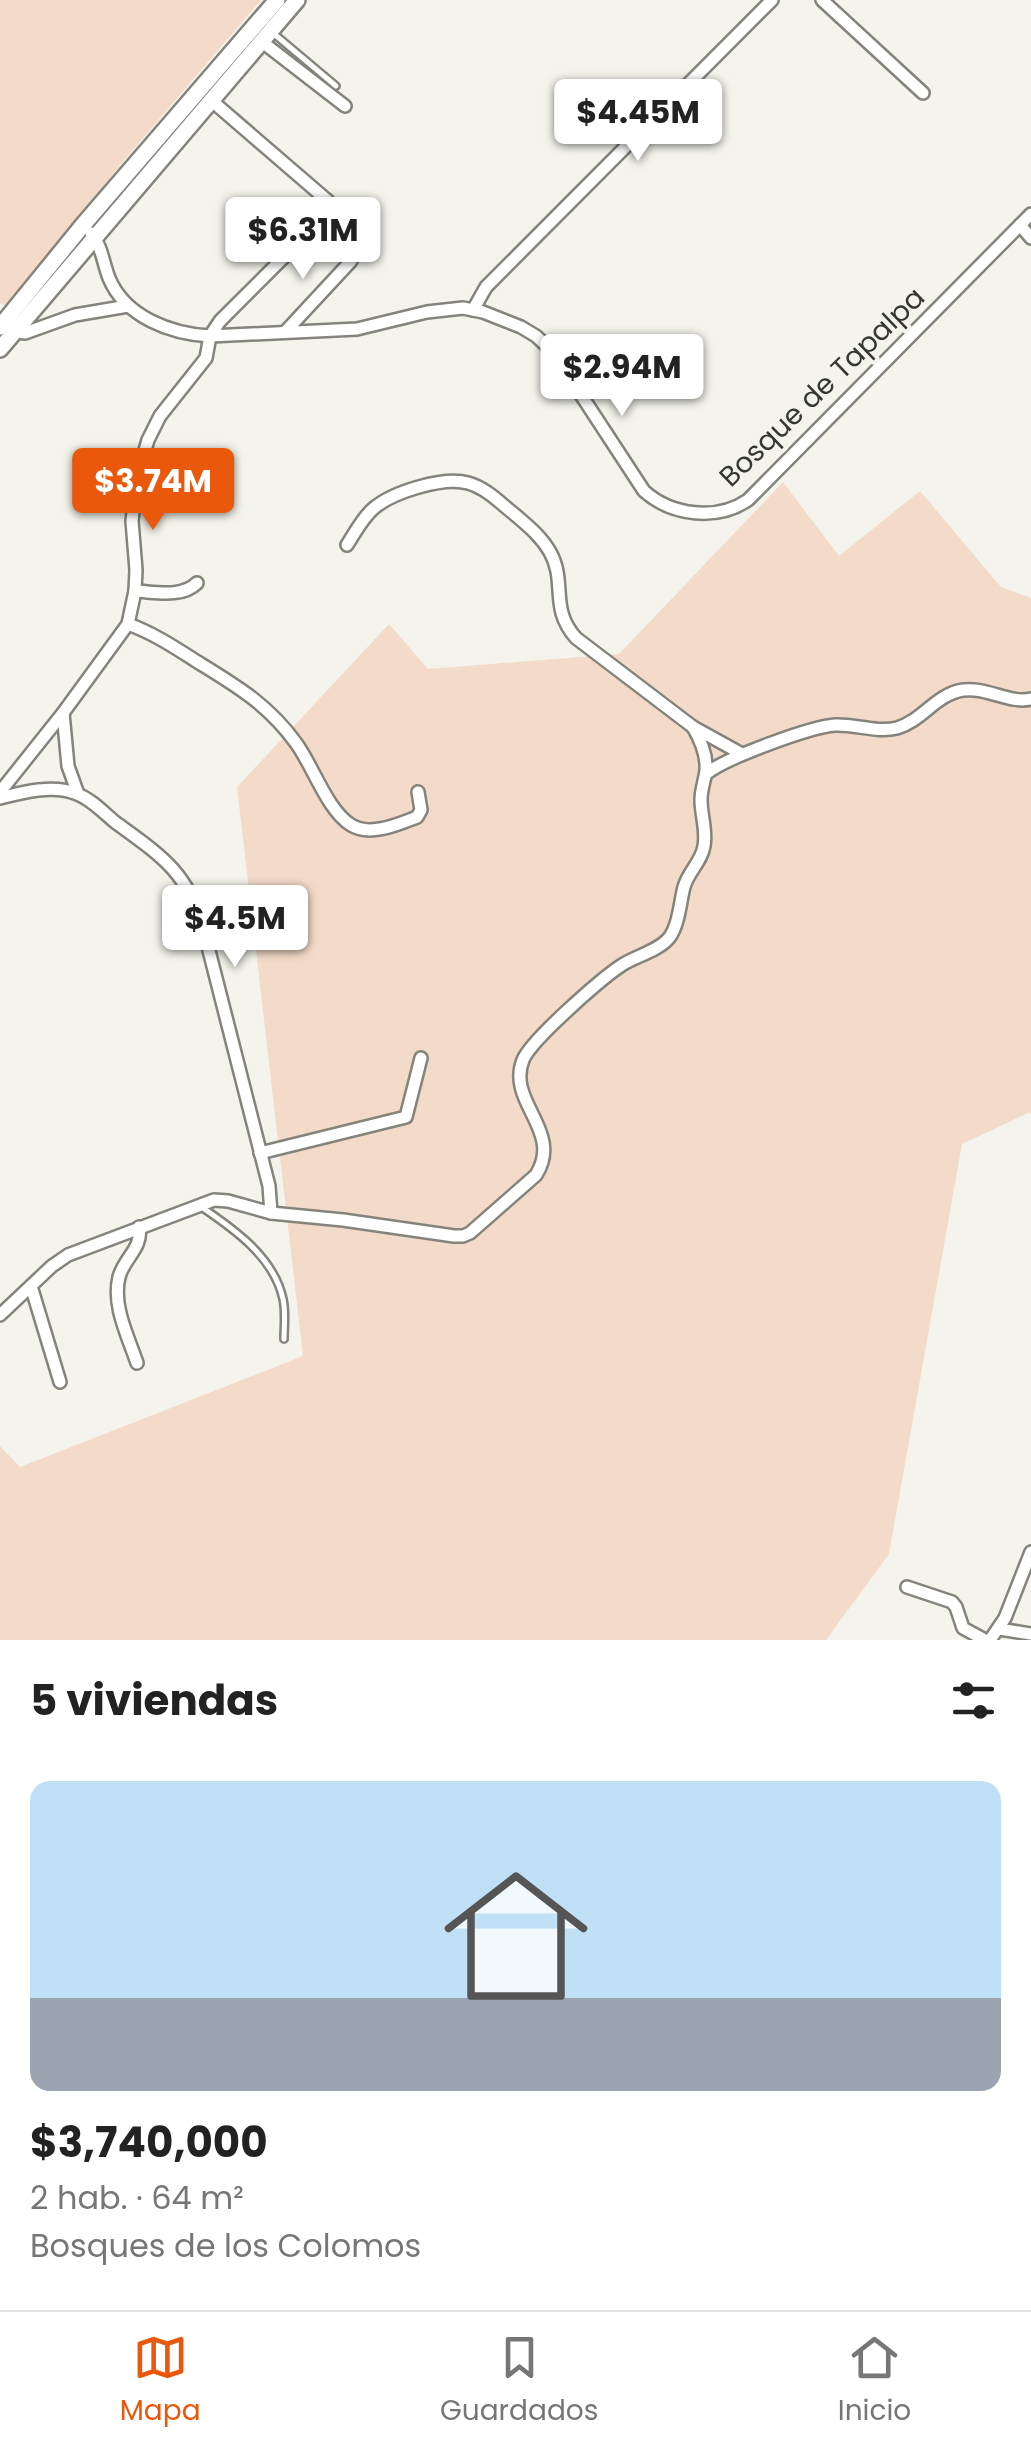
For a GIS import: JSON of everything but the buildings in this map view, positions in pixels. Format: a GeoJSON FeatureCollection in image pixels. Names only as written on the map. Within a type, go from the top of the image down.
{"type":"FeatureCollection","features":[{"type":"Feature","properties":{"kind":"main road"},"geometry":{"type":"LineString","coordinates":[[89,231],[212,101],[263,31],[277,0]]}},
{"type":"Feature","properties":{"kind":"main road"},"geometry":{"type":"LineString","coordinates":[[0,349],[5,328],[263,31],[297,0]]}},
{"type":"Feature","properties":{"kind":"street"},"geometry":{"type":"LineString","coordinates":[[474,310],[486,287],[771,0]]}},
{"type":"Feature","properties":{"kind":"street"},"geometry":{"type":"LineString","coordinates":[[822,0],[923,93]]}},
{"type":"Feature","properties":{"kind":"street"},"geometry":{"type":"LineString","coordinates":[[263,31],[346,106]]}},
{"type":"Feature","properties":{"kind":"street"},"geometry":{"type":"LineString","coordinates":[[212,101],[328,201]]}},
{"type":"Feature","properties":{"kind":"street","name":"Bosque de Tapalpa"},"geometry":{"type":"LineString","coordinates":[[128,306],[160,326],[210,336],[357,329],[455,308],[490,314],[536,336],[553,352],[644,491],[654,500],[679,510],[720,513],[748,500],[1031,214]]}},
{"type":"Feature","properties":{"kind":"street"},"geometry":{"type":"LineString","coordinates":[[1020,225],[1031,238]]}},
{"type":"Feature","properties":{"kind":"street"},"geometry":{"type":"LineString","coordinates":[[5,328],[34,331],[92,311],[128,306],[112,284],[89,231]]}},
{"type":"Feature","properties":{"kind":"street"},"geometry":{"type":"LineString","coordinates":[[0,795],[128,624],[136,591],[132,521],[136,478],[160,416],[206,358],[210,336],[220,321],[296,245]]}},
{"type":"Feature","properties":{"kind":"street"},"geometry":{"type":"LineString","coordinates":[[286,331],[350,261]]}},
{"type":"Feature","properties":{"kind":"street"},"geometry":{"type":"LineString","coordinates":[[347,545],[368,513],[386,499],[435,483],[460,482],[482,489],[535,532],[552,555],[561,612],[576,638],[692,726],[742,754]]}},
{"type":"Feature","properties":{"kind":"street"},"geometry":{"type":"LineString","coordinates":[[136,591],[185,592],[197,583]]}},
{"type":"Feature","properties":{"kind":"street"},"geometry":{"type":"LineString","coordinates":[[128,624],[161,639],[263,705],[298,745],[340,816],[351,825],[379,829],[418,816],[418,792]]}},
{"type":"Feature","properties":{"kind":"street"},"geometry":{"type":"LineString","coordinates":[[706,774],[742,754],[824,726],[898,728],[940,698],[960,690],[985,690],[1017,700],[1031,699]]}},
{"type":"Feature","properties":{"kind":"street"},"geometry":{"type":"LineString","coordinates":[[63,714],[68,766],[78,794]]}},
{"type":"Feature","properties":{"kind":"street"},"geometry":{"type":"LineString","coordinates":[[0,1315],[68,1255],[198,1204],[222,1200],[271,1212],[460,1236],[470,1232],[536,1176],[545,1152],[540,1129],[522,1093],[522,1062],[545,1032],[615,970],[669,938],[686,880],[704,848],[701,799],[706,774],[704,754],[692,726]]}},
{"type":"Feature","properties":{"kind":"street"},"geometry":{"type":"LineString","coordinates":[[0,795],[38,790],[78,794],[166,860],[192,897],[260,1153],[271,1212]]}},
{"type":"Feature","properties":{"kind":"street"},"geometry":{"type":"LineString","coordinates":[[260,1153],[406,1116],[421,1058]]}},
{"type":"Feature","properties":{"kind":"street"},"geometry":{"type":"LineString","coordinates":[[137,1362],[119,1311],[117,1290],[123,1266],[140,1242],[138,1227]]}},
{"type":"Feature","properties":{"kind":"street"},"geometry":{"type":"LineString","coordinates":[[31,1286],[60,1382]]}},
{"type":"Feature","properties":{"kind":"street"},"geometry":{"type":"LineString","coordinates":[[907,1587],[952,1602],[963,1628],[987,1640],[1000,1629],[1031,1552]]}},
{"type":"Feature","properties":{"kind":"street"},"geometry":{"type":"LineString","coordinates":[[1000,1629],[1031,1634]]}},
{"type":"Feature","properties":{"kind":"lane"},"geometry":{"type":"LineString","coordinates":[[263,31],[336,86]]}},
{"type":"Feature","properties":{"kind":"lane"},"geometry":{"type":"LineString","coordinates":[[198,1204],[229,1226],[270,1265],[283,1299],[284,1339]]}},
{"type":"Feature","properties":{"kind":"shaded area"},"geometry":{"type":"Polygon","coordinates":[[[0,0],[261,0],[121,164],[8,307],[0,303],[0,0]]]}},
{"type":"Feature","properties":{"kind":"shaded area"},"geometry":{"type":"Polygon","coordinates":[[[783,482],[839,556],[920,491],[1001,587],[1031,598],[1031,1114],[962,1144],[889,1554],[826,1640],[0,1640],[0,1446],[20,1467],[303,1356],[237,787],[389,624],[428,669],[619,654],[783,482]]]}}]}
